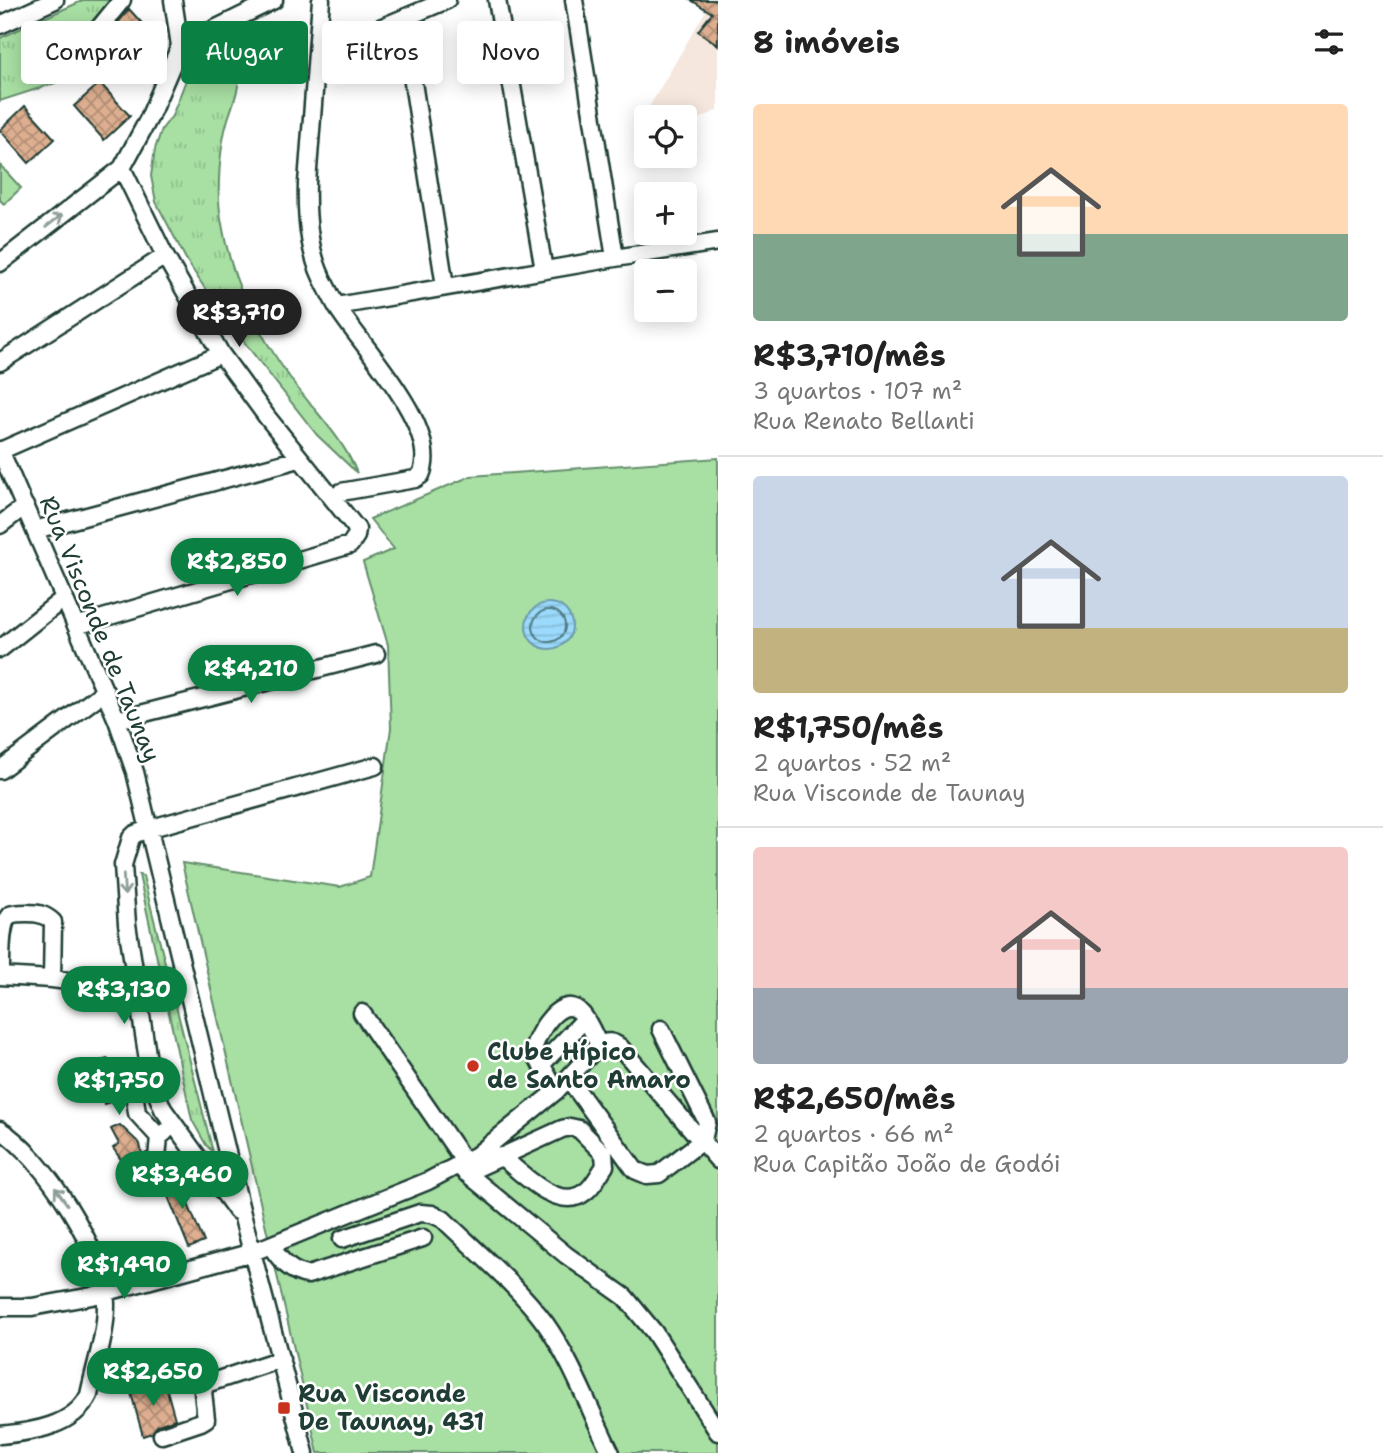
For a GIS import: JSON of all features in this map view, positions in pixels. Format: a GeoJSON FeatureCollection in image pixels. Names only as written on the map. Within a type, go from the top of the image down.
{"type":"FeatureCollection","features":[{"type":"Feature","properties":{"kind":"street"},"geometry":{"type":"LineString","coordinates":[[0,25],[55,0]]}},
{"type":"Feature","properties":{"kind":"street"},"geometry":{"type":"LineString","coordinates":[[105,21],[122,0]]}},
{"type":"Feature","properties":{"kind":"street"},"geometry":{"type":"LineString","coordinates":[[0,263],[122,168],[149,118],[180,46],[174,7],[166,0]]}},
{"type":"Feature","properties":{"kind":"street"},"geometry":{"type":"LineString","coordinates":[[180,46],[274,0]]}},
{"type":"Feature","properties":{"kind":"street"},"geometry":{"type":"LineString","coordinates":[[321,0],[306,211],[310,240],[321,275],[337,306],[410,410],[420,432],[424,461],[421,475],[415,479],[341,492]]}},
{"type":"Feature","properties":{"kind":"street"},"geometry":{"type":"LineString","coordinates":[[318,54],[447,0]]}},
{"type":"Feature","properties":{"kind":"street"},"geometry":{"type":"LineString","coordinates":[[497,0],[544,270]]}},
{"type":"Feature","properties":{"kind":"street"},"geometry":{"type":"LineString","coordinates":[[574,0],[615,258]]}},
{"type":"Feature","properties":{"kind":"street"},"geometry":{"type":"LineString","coordinates":[[403,19],[445,286]]}},
{"type":"Feature","properties":{"kind":"street"},"geometry":{"type":"LineString","coordinates":[[75,626],[350,545],[357,529],[299,459],[221,354],[165,256],[122,168]]}},
{"type":"Feature","properties":{"kind":"street"},"geometry":{"type":"LineString","coordinates":[[337,306],[718,242]]}},
{"type":"Feature","properties":{"kind":"street"},"geometry":{"type":"LineString","coordinates":[[0,362],[165,256]]}},
{"type":"Feature","properties":{"kind":"street"},"geometry":{"type":"LineString","coordinates":[[0,450],[221,354]]}},
{"type":"Feature","properties":{"kind":"street","name":"Rua Visconde de Taunay"},"geometry":{"type":"LineString","coordinates":[[0,450],[105,691],[135,772],[243,1218],[305,1453]]}},
{"type":"Feature","properties":{"kind":"street"},"geometry":{"type":"LineString","coordinates":[[35,530],[299,459]]}},
{"type":"Feature","properties":{"kind":"street"},"geometry":{"type":"LineString","coordinates":[[0,525],[25,506]]}},
{"type":"Feature","properties":{"kind":"street"},"geometry":{"type":"LineString","coordinates":[[0,649],[63,599]]}},
{"type":"Feature","properties":{"kind":"street"},"geometry":{"type":"LineString","coordinates":[[117,720],[376,654]]}},
{"type":"Feature","properties":{"kind":"street"},"geometry":{"type":"LineString","coordinates":[[0,770],[105,691]]}},
{"type":"Feature","properties":{"kind":"street"},"geometry":{"type":"LineString","coordinates":[[148,829],[375,766]]}},
{"type":"Feature","properties":{"kind":"street","name":"Rua Visconde de Taunay"},"geometry":{"type":"LineString","coordinates":[[148,829],[131,838],[123,865],[127,924],[151,1080],[156,1096],[173,1124],[243,1218]]}},
{"type":"Feature","properties":{"kind":"street"},"geometry":{"type":"LineString","coordinates":[[52,979],[53,922],[45,915],[30,913],[13,914],[6,918],[0,976],[52,979],[136,990]]}},
{"type":"Feature","properties":{"kind":"street"},"geometry":{"type":"LineString","coordinates":[[556,1091],[533,1050],[535,1041],[549,1019],[560,1009],[571,1007],[582,1013],[599,1045]]}},
{"type":"Feature","properties":{"kind":"street"},"geometry":{"type":"LineString","coordinates":[[362,1013],[462,1166],[566,1255],[625,1297],[654,1332],[718,1432]]}},
{"type":"Feature","properties":{"kind":"street"},"geometry":{"type":"LineString","coordinates":[[541,1065],[585,1019]]}},
{"type":"Feature","properties":{"kind":"street"},"geometry":{"type":"LineString","coordinates":[[568,1078],[640,1174],[659,1174],[703,1140],[713,1119],[661,1029]]}},
{"type":"Feature","properties":{"kind":"street"},"geometry":{"type":"LineString","coordinates":[[462,1166],[556,1091],[599,1045],[606,1041],[620,1046],[718,1160]]}},
{"type":"Feature","properties":{"kind":"street"},"geometry":{"type":"LineString","coordinates":[[131,1071],[136,1113],[159,1137]]}},
{"type":"Feature","properties":{"kind":"street"},"geometry":{"type":"LineString","coordinates":[[135,1170],[157,1158],[159,1137],[173,1124]]}},
{"type":"Feature","properties":{"kind":"street"},"geometry":{"type":"LineString","coordinates":[[0,1307],[42,1305],[105,1292],[253,1252],[462,1166],[500,1156],[562,1129],[579,1129],[604,1154],[606,1161],[587,1191],[573,1198],[563,1198],[547,1191],[500,1156]]}},
{"type":"Feature","properties":{"kind":"street"},"geometry":{"type":"LineString","coordinates":[[0,1130],[35,1162],[68,1204],[102,1277],[106,1306],[89,1395],[83,1407],[71,1417],[52,1425],[0,1435]]}},
{"type":"Feature","properties":{"kind":"street"},"geometry":{"type":"LineString","coordinates":[[342,1239],[420,1213],[443,1219],[545,1323],[611,1453]]}},
{"type":"Feature","properties":{"kind":"street"},"geometry":{"type":"LineString","coordinates":[[271,1245],[279,1259],[296,1273],[308,1275],[423,1238]]}},
{"type":"Feature","properties":{"kind":"street"},"geometry":{"type":"LineString","coordinates":[[162,1435],[204,1421],[207,1415],[203,1388],[205,1384],[281,1359]]}},
{"type":"Feature","properties":{"kind":"shaded area"},"geometry":{"type":"Polygon","coordinates":[[[712,0],[718,0],[718,110],[697,120],[697,105],[650,105],[712,0]]]}},
{"type":"Feature","properties":{"kind":"green space"},"geometry":{"type":"Polygon","coordinates":[[[84,0],[115,0],[96,21],[38,21],[84,0]]]}},
{"type":"Feature","properties":{"kind":"green space"},"geometry":{"type":"Polygon","coordinates":[[[21,28],[21,84],[53,84],[0,101],[0,38],[21,28]]]}},
{"type":"Feature","properties":{"kind":"green space"},"geometry":{"type":"Polygon","coordinates":[[[184,84],[238,84],[223,142],[220,168],[221,219],[231,263],[247,305],[268,344],[293,382],[336,437],[357,473],[317,435],[219,310],[187,261],[156,202],[151,176],[155,149],[162,129],[172,116],[184,84]]]}},
{"type":"Feature","properties":{"kind":"green space"},"geometry":{"type":"Polygon","coordinates":[[[0,165],[21,188],[4,204],[0,200],[0,165]]]}},
{"type":"Feature","properties":{"kind":"green space","name":"Clube Hípico de Santo Amaro"},"geometry":{"type":"Polygon","coordinates":[[[718,458],[718,1453],[318,1453],[182,863],[340,887],[370,877],[391,728],[388,645],[363,562],[394,549],[370,519],[471,476],[718,458]]]}},
{"type":"Feature","properties":{"kind":"green space"},"geometry":{"type":"Polygon","coordinates":[[[139,875],[143,876],[213,1152],[192,1120],[139,875]]]}},
{"type":"Feature","properties":{"kind":"water"},"geometry":{"type":"Polygon","coordinates":[[[549,603],[565,610],[572,626],[565,642],[549,649],[533,642],[526,626],[533,610],[549,603]]]}},
{"type":"Feature","properties":{"kind":"building"},"geometry":{"type":"Polygon","coordinates":[[[691,0],[718,0],[718,45],[698,31],[712,13],[691,0]]]}},
{"type":"Feature","properties":{"kind":"building"},"geometry":{"type":"Polygon","coordinates":[[[129,9],[140,21],[119,21],[129,9]]]}},
{"type":"Feature","properties":{"kind":"building"},"geometry":{"type":"Polygon","coordinates":[[[101,84],[130,116],[104,140],[74,106],[101,84]]]}},
{"type":"Feature","properties":{"kind":"building"},"geometry":{"type":"Polygon","coordinates":[[[25,106],[55,139],[29,163],[0,130],[25,106]]]}},
{"type":"Feature","properties":{"kind":"building"},"geometry":{"type":"Polygon","coordinates":[[[108,1059],[117,1080],[114,1101],[104,1104],[100,1087],[93,1089],[91,1073],[99,1072],[96,1062],[108,1059]]]}},
{"type":"Feature","properties":{"kind":"building"},"geometry":{"type":"Polygon","coordinates":[[[120,1125],[140,1144],[142,1154],[131,1160],[128,1156],[122,1161],[113,1148],[119,1144],[111,1129],[120,1125]]]}},
{"type":"Feature","properties":{"kind":"building"},"geometry":{"type":"Polygon","coordinates":[[[175,1173],[204,1242],[189,1248],[161,1179],[175,1173]]]}},
{"type":"Feature","properties":{"kind":"building"},"geometry":{"type":"Polygon","coordinates":[[[165,1383],[175,1419],[158,1425],[152,1433],[143,1436],[131,1393],[165,1383]]]}},
{"type":"Feature","properties":{"kind":"place","name":"Clube Hípico de Santo Amaro"},"geometry":{"type":"Point","coordinates":[473,1066]}},
{"type":"Feature","properties":{"kind":"place","name":"Rua Visconde De Taunay, 431"},"geometry":{"type":"Point","coordinates":[284,1408]}}]}
